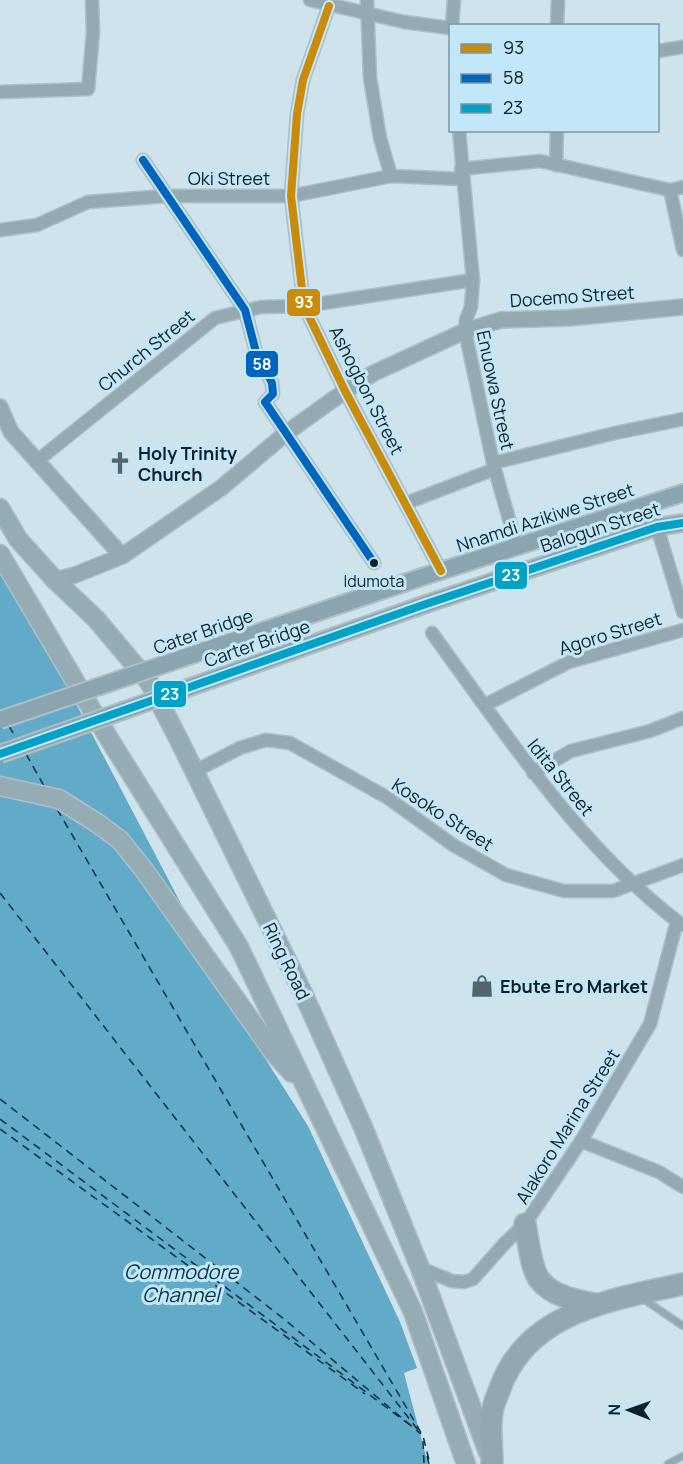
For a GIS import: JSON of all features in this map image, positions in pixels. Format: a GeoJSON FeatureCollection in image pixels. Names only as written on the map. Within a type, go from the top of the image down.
{"type":"FeatureCollection","features":[{"type":"Feature","properties":{"kind":"highway"},"geometry":{"type":"LineString","coordinates":[[525,1224],[539,1279],[555,1292],[576,1301],[595,1304]]}},
{"type":"Feature","properties":{"kind":"highway"},"geometry":{"type":"LineString","coordinates":[[492,1463],[490,1420],[504,1375],[518,1353],[538,1332],[595,1304],[683,1284]]}},
{"type":"Feature","properties":{"kind":"main road","name":"Nnamdi Azikiwe Street"},"geometry":{"type":"LineString","coordinates":[[419,578],[683,493]]}},
{"type":"Feature","properties":{"kind":"main road","name":"Ring Road"},"geometry":{"type":"LineString","coordinates":[[0,508],[18,539],[55,580],[96,619],[149,682],[195,771],[303,993],[363,1127],[420,1268],[492,1463]]}},
{"type":"Feature","properties":{"kind":"main road","name":"Balogun Street"},"geometry":{"type":"LineString","coordinates":[[426,604],[657,527],[683,523]]}},
{"type":"Feature","properties":{"kind":"main road","name":"Ring Road"},"geometry":{"type":"LineString","coordinates":[[0,554],[108,737],[239,947],[413,1312],[466,1464]]}},
{"type":"Feature","properties":{"kind":"main road","name":"Cater Bridge"},"geometry":{"type":"LineString","coordinates":[[0,720],[419,578]]}},
{"type":"Feature","properties":{"kind":"main road","name":"Carter Bridge"},"geometry":{"type":"LineString","coordinates":[[0,754],[426,604]]}},
{"type":"Feature","properties":{"kind":"main road"},"geometry":{"type":"LineString","coordinates":[[0,786],[59,799],[120,840],[144,870],[274,1053],[306,1088]]}},
{"type":"Feature","properties":{"kind":"street"},"geometry":{"type":"LineString","coordinates":[[0,92],[88,89],[93,32],[92,0]]}},
{"type":"Feature","properties":{"kind":"street"},"geometry":{"type":"LineString","coordinates":[[310,0],[404,22],[449,27]]}},
{"type":"Feature","properties":{"kind":"street"},"geometry":{"type":"LineString","coordinates":[[367,0],[370,78],[380,138],[391,176]]}},
{"type":"Feature","properties":{"kind":"street"},"geometry":{"type":"LineString","coordinates":[[451,24],[454,0]]}},
{"type":"Feature","properties":{"kind":"street"},"geometry":{"type":"LineString","coordinates":[[557,24],[558,0]]}},
{"type":"Feature","properties":{"kind":"street","name":"Ashogbon Street"},"geometry":{"type":"LineString","coordinates":[[329,6],[303,80],[297,114],[291,196],[304,306],[345,391],[441,571]]}},
{"type":"Feature","properties":{"kind":"street"},"geometry":{"type":"LineString","coordinates":[[659,51],[683,47]]}},
{"type":"Feature","properties":{"kind":"street","name":"Enuowa Street"},"geometry":{"type":"LineString","coordinates":[[459,132],[473,280],[471,307],[465,331],[494,466],[517,547]]}},
{"type":"Feature","properties":{"kind":"street"},"geometry":{"type":"LineString","coordinates":[[556,165],[557,132]]}},
{"type":"Feature","properties":{"kind":"street"},"geometry":{"type":"LineString","coordinates":[[143,160],[245,310],[256,352],[272,383],[273,393],[265,402],[374,563]]}},
{"type":"Feature","properties":{"kind":"street","name":"Oki Street"},"geometry":{"type":"LineString","coordinates":[[0,230],[38,225],[88,202],[166,196],[291,196],[391,176],[462,174],[540,161],[670,190]]}},
{"type":"Feature","properties":{"kind":"street"},"geometry":{"type":"LineString","coordinates":[[683,187],[670,190],[683,250]]}},
{"type":"Feature","properties":{"kind":"street","name":"Church Street"},"geometry":{"type":"LineString","coordinates":[[37,461],[215,318],[261,307],[304,306],[473,280]]}},
{"type":"Feature","properties":{"kind":"street","name":"Docemo Street"},"geometry":{"type":"LineString","coordinates":[[55,580],[75,575],[122,556],[221,488],[285,434],[345,391],[374,373],[465,331],[501,320],[568,318],[683,307]]}},
{"type":"Feature","properties":{"kind":"street"},"geometry":{"type":"LineString","coordinates":[[0,407],[11,432],[122,556]]}},
{"type":"Feature","properties":{"kind":"street"},"geometry":{"type":"LineString","coordinates":[[406,503],[494,466],[615,433],[683,419]]}},
{"type":"Feature","properties":{"kind":"street"},"geometry":{"type":"LineString","coordinates":[[657,527],[683,612]]}},
{"type":"Feature","properties":{"kind":"street","name":"Agoro Street"},"geometry":{"type":"LineString","coordinates":[[485,705],[569,662],[683,630]]}},
{"type":"Feature","properties":{"kind":"street","name":"Idita Street"},"geometry":{"type":"LineString","coordinates":[[432,633],[533,773],[591,842],[680,923]]}},
{"type":"Feature","properties":{"kind":"street"},"geometry":{"type":"LineString","coordinates":[[533,773],[571,751],[650,731],[683,718]]}},
{"type":"Feature","properties":{"kind":"street","name":"Kosoko Street"},"geometry":{"type":"LineString","coordinates":[[195,771],[240,748],[266,740],[290,743],[388,798],[453,845],[506,875],[564,891],[613,891],[683,865]]}},
{"type":"Feature","properties":{"kind":"street","name":"Alakoro Marina Street"},"geometry":{"type":"LineString","coordinates":[[420,1268],[452,1281],[464,1282],[473,1279],[525,1224],[581,1142],[650,1024],[680,923]]}},
{"type":"Feature","properties":{"kind":"street"},"geometry":{"type":"LineString","coordinates":[[581,1142],[659,1172],[683,1187]]}},
{"type":"Feature","properties":{"kind":"lane"},"geometry":{"type":"LineString","coordinates":[[637,1294],[683,1326]]}},
{"type":"Feature","properties":{"kind":"lane"},"geometry":{"type":"LineString","coordinates":[[668,1464],[683,1456]]}},
{"type":"Feature","properties":{"kind":"water","name":"Commodore Channel"},"geometry":{"type":"Polygon","coordinates":[[[0,559],[249,1033],[308,1126],[400,1322],[417,1368],[404,1373],[428,1464],[0,1464],[0,559]]]}},
{"type":"Feature","properties":{"kind":"ferry route"},"geometry":{"type":"LineString","coordinates":[[9,726],[17,740]]}},
{"type":"Feature","properties":{"kind":"ferry route"},"geometry":{"type":"LineString","coordinates":[[26,754],[44,786]]}},
{"type":"Feature","properties":{"kind":"ferry route"},"geometry":{"type":"LineString","coordinates":[[57,809],[423,1436],[430,1464]]}},
{"type":"Feature","properties":{"kind":"ferry route"},"geometry":{"type":"LineString","coordinates":[[0,893],[418,1430]]}},
{"type":"Feature","properties":{"kind":"ferry route"},"geometry":{"type":"LineString","coordinates":[[0,1099],[284,1319],[421,1434]]}},
{"type":"Feature","properties":{"kind":"ferry route"},"geometry":{"type":"LineString","coordinates":[[0,1119],[410,1425]]}},
{"type":"Feature","properties":{"kind":"ferry route"},"geometry":{"type":"LineString","coordinates":[[0,1129],[365,1394]]}},
{"type":"Feature","properties":{"kind":"ferry route"},"geometry":{"type":"LineString","coordinates":[[423,1441],[424,1464]]}},
{"type":"Feature","properties":{"kind":"ferry route"},"geometry":{"type":"LineString","coordinates":[[427,1456],[429,1464]]}},
{"type":"Feature","properties":{"kind":"transit line","name":"93"},"geometry":{"type":"LineString","coordinates":[[329,6],[303,80],[297,114],[291,196],[304,306],[345,391],[441,571]]}},
{"type":"Feature","properties":{"kind":"transit line","name":"58"},"geometry":{"type":"LineString","coordinates":[[143,160],[245,310],[256,352],[272,383],[273,394],[265,402],[374,563]]}},
{"type":"Feature","properties":{"kind":"transit line","name":"23"},"geometry":{"type":"LineString","coordinates":[[0,754],[426,604],[657,527],[683,523]]}},
{"type":"Feature","properties":{"kind":"place","name":"Holy Trinity Church"},"geometry":{"type":"Point","coordinates":[120,463]}},
{"type":"Feature","properties":{"kind":"place","name":"Idumota"},"geometry":{"type":"Point","coordinates":[374,563]}},
{"type":"Feature","properties":{"kind":"place","name":"Ebute Ero Market"},"geometry":{"type":"Point","coordinates":[482,986]}}]}
